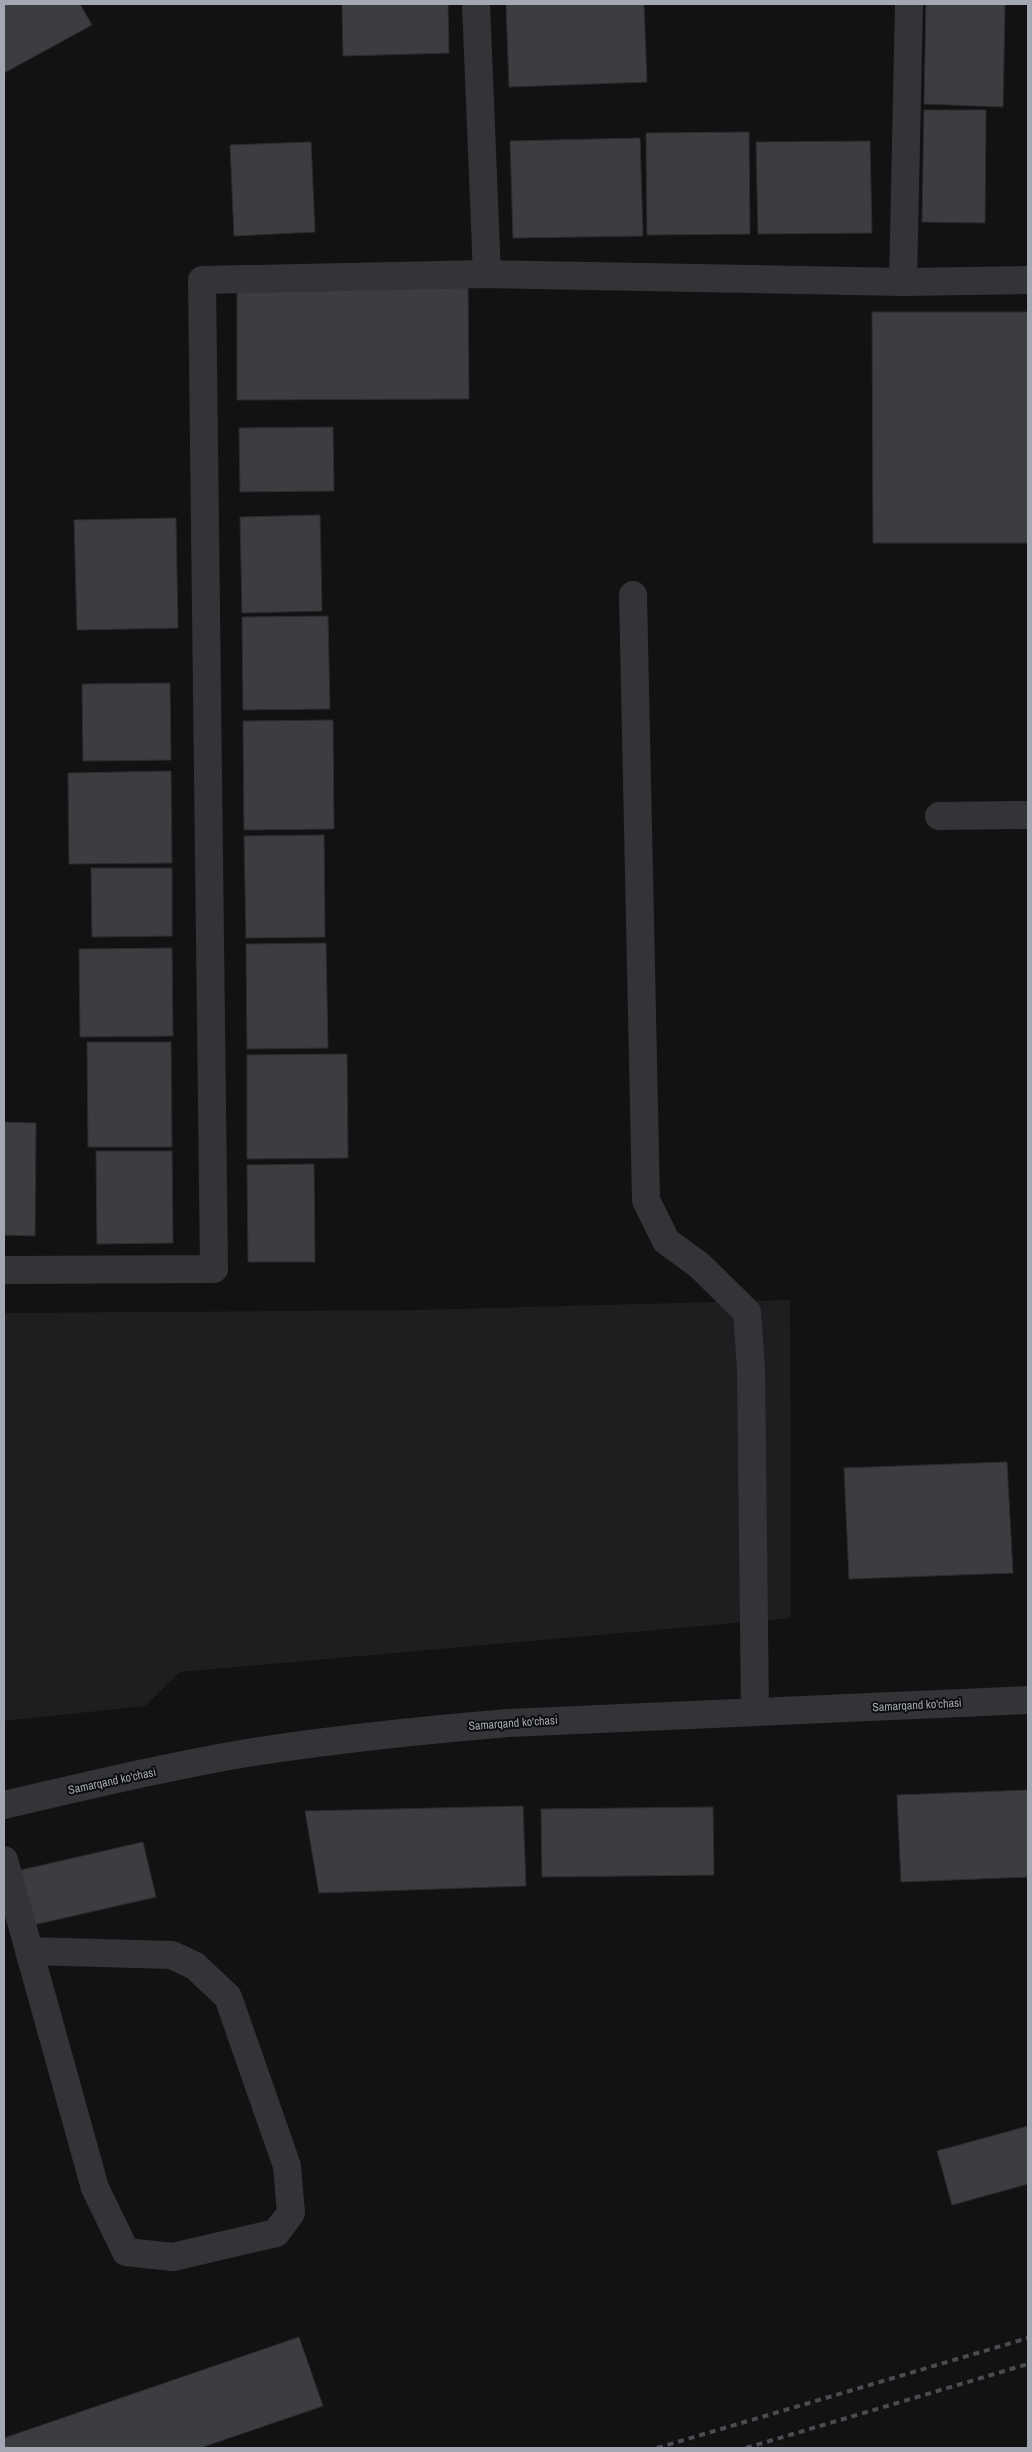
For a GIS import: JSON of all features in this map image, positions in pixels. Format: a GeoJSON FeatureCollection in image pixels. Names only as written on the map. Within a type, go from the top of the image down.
{"type":"FeatureCollection","features":[{"type":"Feature","properties":{"kind":"street"},"geometry":{"type":"LineString","coordinates":[[476,4],[487,274]]}},
{"type":"Feature","properties":{"kind":"street"},"geometry":{"type":"LineString","coordinates":[[903,282],[909,4]]}},
{"type":"Feature","properties":{"kind":"street"},"geometry":{"type":"LineString","coordinates":[[4,1270],[214,1269],[202,280],[487,274],[903,282],[1028,280]]}},
{"type":"Feature","properties":{"kind":"street"},"geometry":{"type":"LineString","coordinates":[[633,594],[646,1200],[666,1241],[698,1265],[747,1312],[751,1368],[755,1712]]}},
{"type":"Feature","properties":{"kind":"street"},"geometry":{"type":"LineString","coordinates":[[940,816],[1028,815]]}},
{"type":"Feature","properties":{"kind":"street","name":"Samarqand ko'chasi"},"geometry":{"type":"LineString","coordinates":[[4,1805],[185,1765],[317,1743],[509,1722],[1028,1700]]}},
{"type":"Feature","properties":{"kind":"street"},"geometry":{"type":"LineString","coordinates":[[4,1860],[29,1951],[95,2188],[126,2252],[173,2257],[276,2233],[291,2212],[287,2166],[228,1997],[195,1966],[172,1955],[29,1951]]}},
{"type":"Feature","properties":{"kind":"shaded area"},"geometry":{"type":"Polygon","coordinates":[[[790,1300],[791,1618],[180,1672],[145,1706],[4,1721],[4,1313],[417,1310],[790,1300]]]}},
{"type":"Feature","properties":{"kind":"building"},"geometry":{"type":"Polygon","coordinates":[[[4,4],[80,4],[92,25],[4,73],[4,4]]]}},
{"type":"Feature","properties":{"kind":"building"},"geometry":{"type":"Polygon","coordinates":[[[342,4],[448,4],[449,53],[343,56],[342,4]]]}},
{"type":"Feature","properties":{"kind":"building"},"geometry":{"type":"Polygon","coordinates":[[[506,4],[644,4],[647,82],[509,87],[506,4]]]}},
{"type":"Feature","properties":{"kind":"building"},"geometry":{"type":"Polygon","coordinates":[[[926,4],[1005,4],[1003,107],[924,104],[926,4]]]}},
{"type":"Feature","properties":{"kind":"building"},"geometry":{"type":"Polygon","coordinates":[[[924,110],[986,110],[985,223],[922,222],[924,110]]]}},
{"type":"Feature","properties":{"kind":"building"},"geometry":{"type":"Polygon","coordinates":[[[749,132],[750,234],[647,235],[646,133],[749,132]]]}},
{"type":"Feature","properties":{"kind":"building"},"geometry":{"type":"Polygon","coordinates":[[[640,138],[643,236],[513,238],[510,141],[640,138]]]}},
{"type":"Feature","properties":{"kind":"building"},"geometry":{"type":"Polygon","coordinates":[[[870,141],[872,233],[758,234],[756,142],[870,141]]]}},
{"type":"Feature","properties":{"kind":"building"},"geometry":{"type":"Polygon","coordinates":[[[311,142],[315,232],[234,236],[230,145],[311,142]]]}},
{"type":"Feature","properties":{"kind":"building"},"geometry":{"type":"Polygon","coordinates":[[[468,283],[469,399],[237,400],[237,284],[468,283]]]}},
{"type":"Feature","properties":{"kind":"building"},"geometry":{"type":"Polygon","coordinates":[[[872,312],[1028,312],[1028,543],[873,543],[872,312]]]}},
{"type":"Feature","properties":{"kind":"building"},"geometry":{"type":"Polygon","coordinates":[[[333,427],[334,491],[240,492],[239,428],[333,427]]]}},
{"type":"Feature","properties":{"kind":"building"},"geometry":{"type":"Polygon","coordinates":[[[320,515],[322,611],[242,613],[240,517],[320,515]]]}},
{"type":"Feature","properties":{"kind":"building"},"geometry":{"type":"Polygon","coordinates":[[[176,518],[178,628],[77,630],[74,520],[176,518]]]}},
{"type":"Feature","properties":{"kind":"building"},"geometry":{"type":"Polygon","coordinates":[[[328,616],[330,709],[243,710],[242,617],[328,616]]]}},
{"type":"Feature","properties":{"kind":"building"},"geometry":{"type":"Polygon","coordinates":[[[170,683],[171,760],[83,761],[82,684],[170,683]]]}},
{"type":"Feature","properties":{"kind":"building"},"geometry":{"type":"Polygon","coordinates":[[[333,720],[334,829],[244,830],[243,721],[333,720]]]}},
{"type":"Feature","properties":{"kind":"building"},"geometry":{"type":"Polygon","coordinates":[[[171,771],[172,863],[69,864],[68,773],[171,771]]]}},
{"type":"Feature","properties":{"kind":"building"},"geometry":{"type":"Polygon","coordinates":[[[324,835],[325,937],[246,938],[244,836],[324,835]]]}},
{"type":"Feature","properties":{"kind":"building"},"geometry":{"type":"Polygon","coordinates":[[[91,868],[172,868],[172,936],[92,937],[91,868]]]}},
{"type":"Feature","properties":{"kind":"building"},"geometry":{"type":"Polygon","coordinates":[[[326,943],[328,1048],[247,1049],[246,944],[326,943]]]}},
{"type":"Feature","properties":{"kind":"building"},"geometry":{"type":"Polygon","coordinates":[[[172,948],[173,1036],[80,1037],[79,949],[172,948]]]}},
{"type":"Feature","properties":{"kind":"building"},"geometry":{"type":"Polygon","coordinates":[[[87,1042],[171,1042],[172,1147],[88,1147],[87,1042]]]}},
{"type":"Feature","properties":{"kind":"building"},"geometry":{"type":"Polygon","coordinates":[[[347,1054],[348,1158],[247,1159],[247,1055],[347,1054]]]}},
{"type":"Feature","properties":{"kind":"building"},"geometry":{"type":"Polygon","coordinates":[[[4,1122],[36,1123],[35,1236],[4,1235],[4,1122]]]}},
{"type":"Feature","properties":{"kind":"building"},"geometry":{"type":"Polygon","coordinates":[[[96,1151],[172,1151],[173,1243],[97,1244],[96,1151]]]}},
{"type":"Feature","properties":{"kind":"building"},"geometry":{"type":"Polygon","coordinates":[[[314,1164],[315,1262],[248,1262],[247,1165],[314,1164]]]}},
{"type":"Feature","properties":{"kind":"building"},"geometry":{"type":"Polygon","coordinates":[[[1007,1462],[1013,1573],[849,1579],[844,1468],[1007,1462]]]}},
{"type":"Feature","properties":{"kind":"building"},"geometry":{"type":"Polygon","coordinates":[[[1028,1790],[1028,1877],[901,1882],[897,1795],[1028,1790]]]}},
{"type":"Feature","properties":{"kind":"building"},"geometry":{"type":"Polygon","coordinates":[[[523,1806],[526,1886],[319,1893],[305,1811],[523,1806]]]}},
{"type":"Feature","properties":{"kind":"building"},"geometry":{"type":"Polygon","coordinates":[[[713,1807],[714,1875],[542,1877],[541,1809],[713,1807]]]}},
{"type":"Feature","properties":{"kind":"building"},"geometry":{"type":"Polygon","coordinates":[[[143,1842],[156,1897],[33,1925],[21,1870],[143,1842]]]}},
{"type":"Feature","properties":{"kind":"building"},"geometry":{"type":"Polygon","coordinates":[[[1028,2126],[1028,2184],[952,2205],[937,2151],[1028,2126]]]}},
{"type":"Feature","properties":{"kind":"building"},"geometry":{"type":"Polygon","coordinates":[[[299,2337],[323,2406],[200,2448],[4,2448],[4,2438],[299,2337]]]}},
{"type":"Feature","properties":{"kind":"railway"},"geometry":{"type":"LineString","coordinates":[[657,2448],[1028,2338]]}},
{"type":"Feature","properties":{"kind":"railway"},"geometry":{"type":"LineString","coordinates":[[746,2448],[1028,2364]]}}]}
